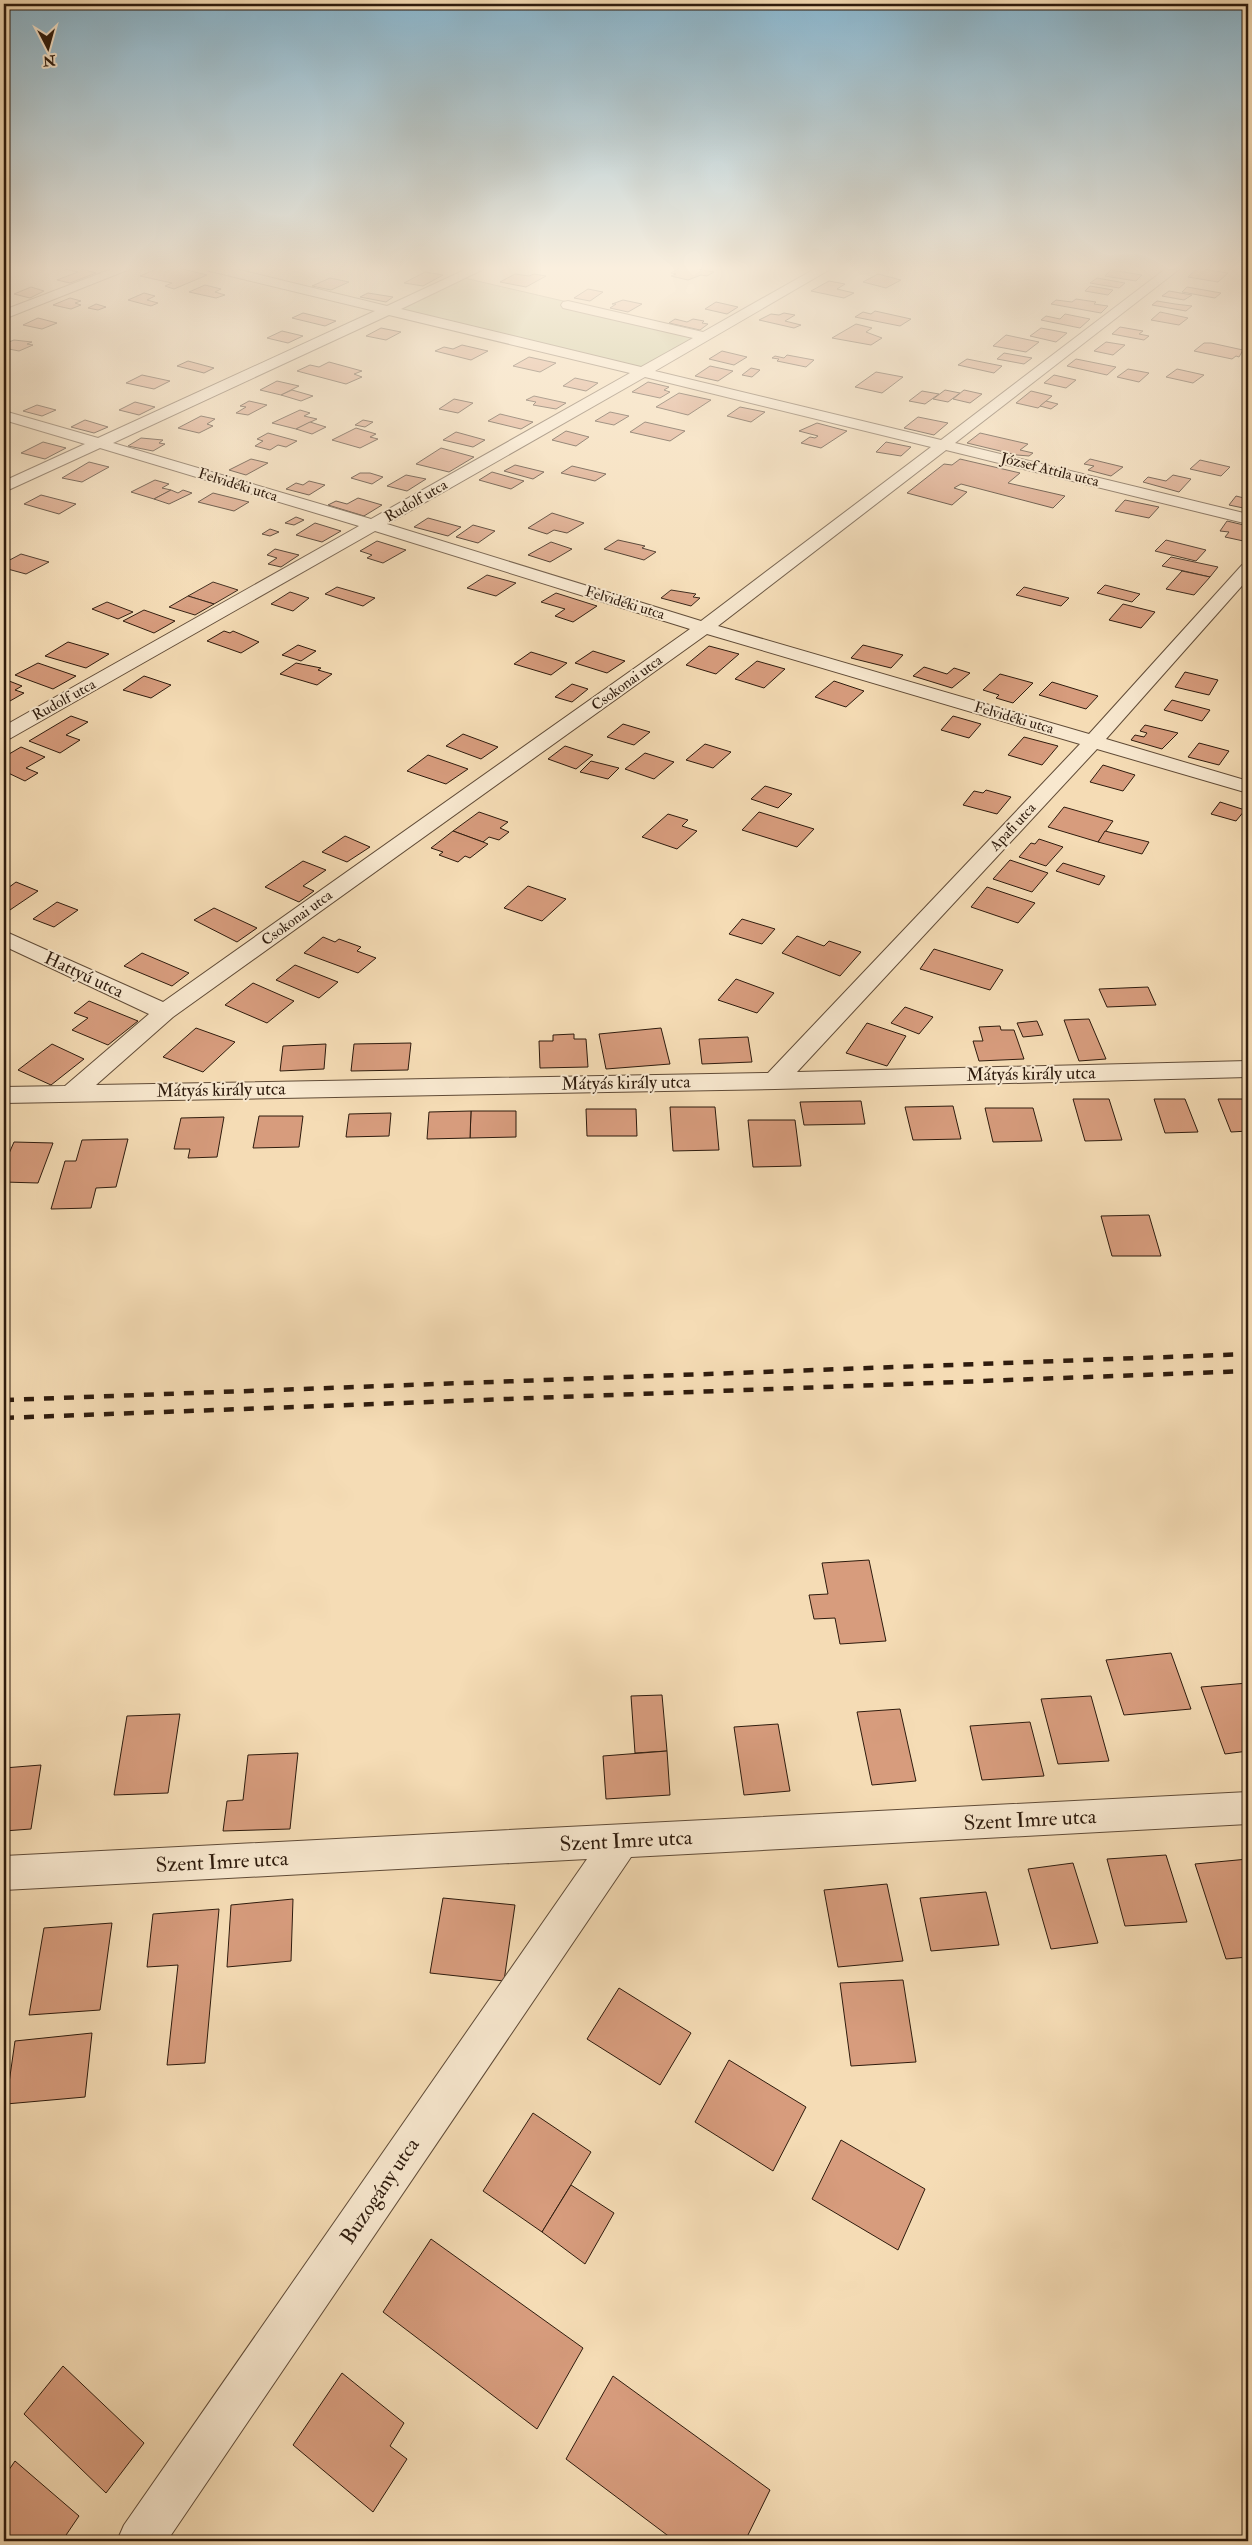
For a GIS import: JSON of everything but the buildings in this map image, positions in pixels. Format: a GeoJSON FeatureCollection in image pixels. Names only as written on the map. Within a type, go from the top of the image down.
{"type":"FeatureCollection","features":[{"type":"Feature","properties":{"kind":"street"},"geometry":{"type":"LineString","coordinates":[[4,487],[225,386]]}},
{"type":"Feature","properties":{"kind":"street","name":"Rudolf utca"},"geometry":{"type":"LineString","coordinates":[[4,734],[620,386]]}},
{"type":"Feature","properties":{"kind":"street","name":"József Attila utca"},"geometry":{"type":"LineString","coordinates":[[702,386],[1248,519]]}},
{"type":"Feature","properties":{"kind":"street","name":"Csokonai utca"},"geometry":{"type":"LineString","coordinates":[[72,1093],[165,1012],[704,628],[1021,386]]}},
{"type":"Feature","properties":{"kind":"street","name":"Felvidéki utca"},"geometry":{"type":"LineString","coordinates":[[4,415],[374,525],[704,628],[1248,787]]}},
{"type":"Feature","properties":{"kind":"street","name":"Apafi utca"},"geometry":{"type":"LineString","coordinates":[[775,1081],[1093,742],[1248,570]]}},
{"type":"Feature","properties":{"kind":"street","name":"Hattyú utca"},"geometry":{"type":"LineString","coordinates":[[4,938],[165,1012]]}},
{"type":"Feature","properties":{"kind":"street","name":"Mátyás király utca"},"geometry":{"type":"LineString","coordinates":[[4,1094],[775,1081],[1248,1069]]}},
{"type":"Feature","properties":{"kind":"street","name":"Szent Imre utca"},"geometry":{"type":"LineString","coordinates":[[4,1874],[1248,1808]]}},
{"type":"Feature","properties":{"kind":"street","name":"Buzogány utca"},"geometry":{"type":"LineString","coordinates":[[140,2541],[621,1841]]}},
{"type":"Feature","properties":{"kind":"railway"},"geometry":{"type":"LineString","coordinates":[[4,1400],[1248,1354]]}},
{"type":"Feature","properties":{"kind":"railway"},"geometry":{"type":"LineString","coordinates":[[4,1418],[1248,1371]]}}]}
